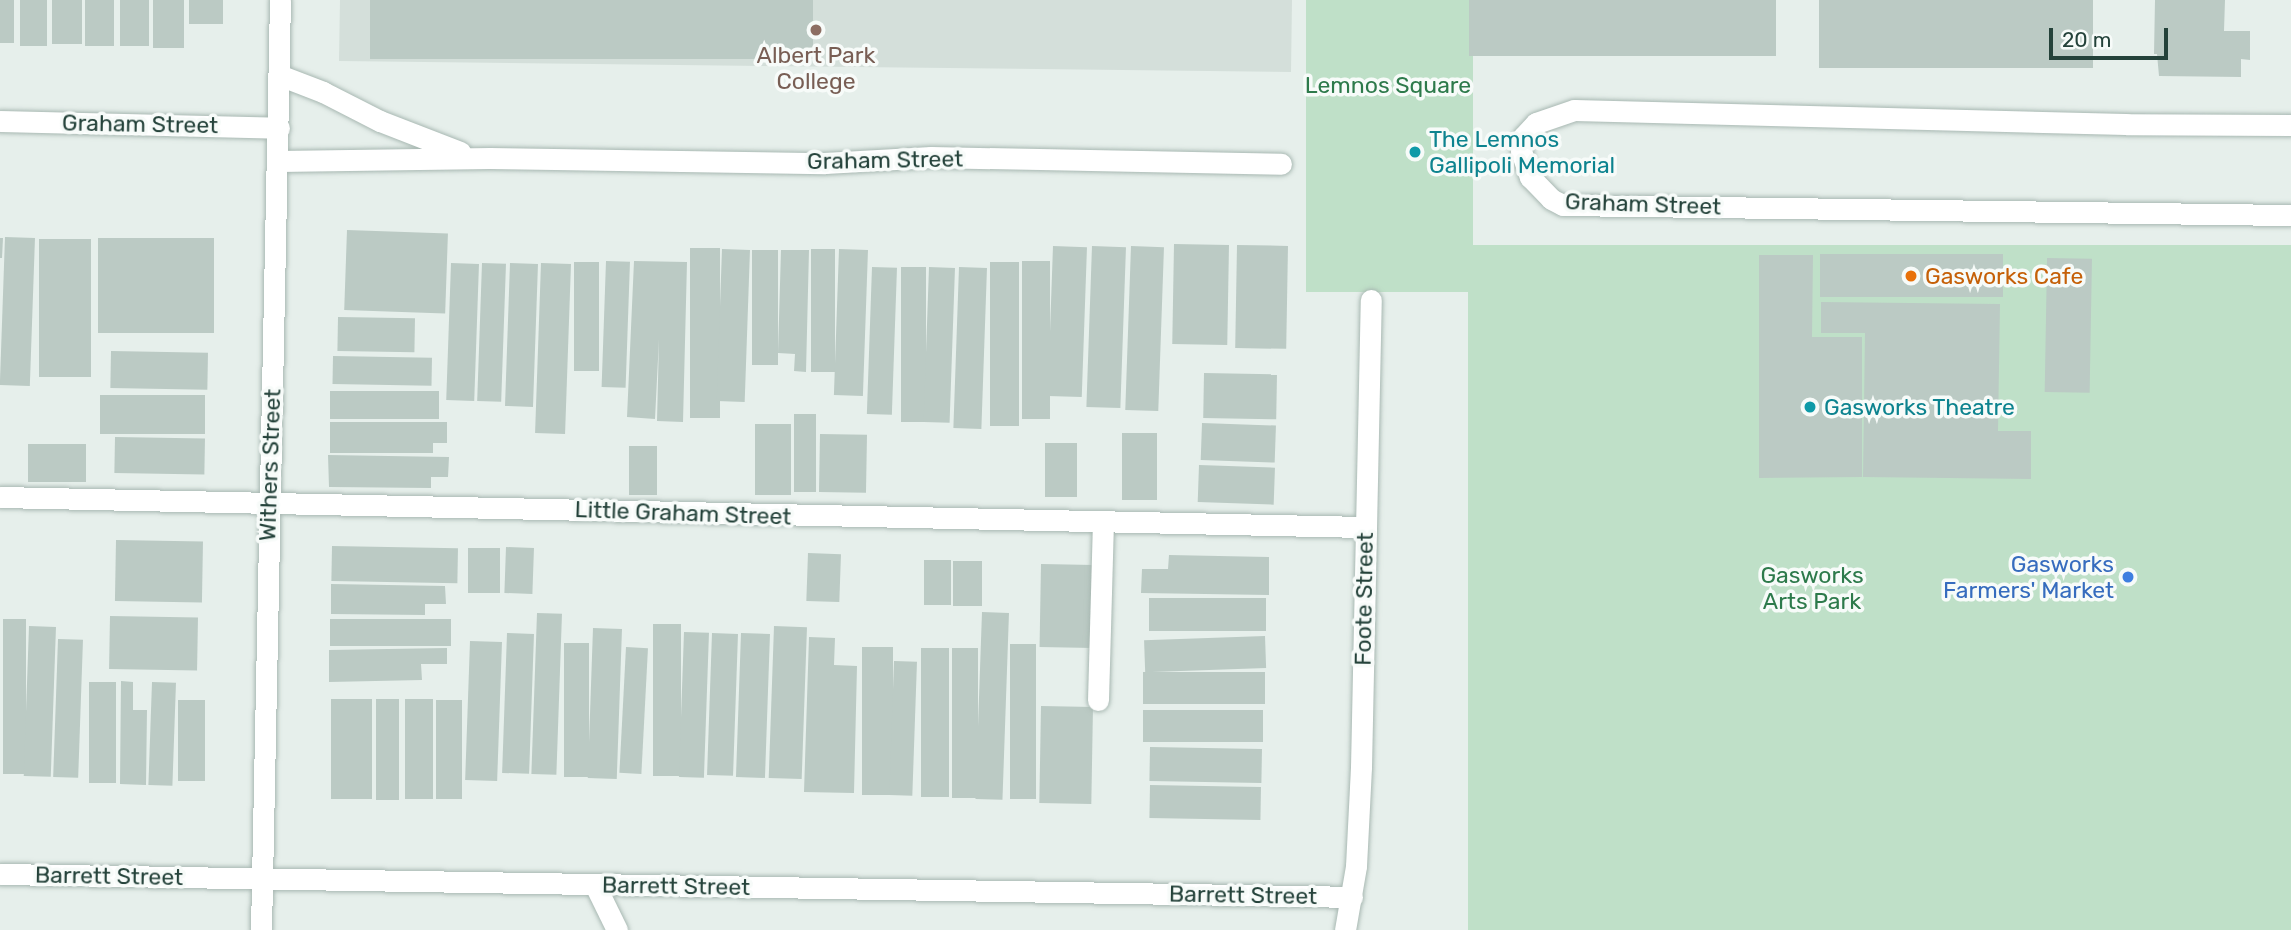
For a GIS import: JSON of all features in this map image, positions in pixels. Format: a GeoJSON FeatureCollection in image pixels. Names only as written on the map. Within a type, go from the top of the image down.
{"type":"FeatureCollection","features":[{"type":"Feature","properties":{"kind":"street","name":"Withers Street"},"geometry":{"type":"LineString","coordinates":[[261,930],[279,161],[280,0]]}},
{"type":"Feature","properties":{"kind":"street","name":"Graham Street"},"geometry":{"type":"LineString","coordinates":[[279,75],[440,146],[490,158]]}},
{"type":"Feature","properties":{"kind":"street","name":"Graham Street"},"geometry":{"type":"LineString","coordinates":[[2291,125],[2126,124],[1574,110],[1561,112],[1536,123],[1523,137],[1521,151],[1530,177],[1551,199],[1563,205],[2291,215]]}},
{"type":"Feature","properties":{"kind":"street","name":"Graham Street"},"geometry":{"type":"LineString","coordinates":[[0,121],[279,128]]}},
{"type":"Feature","properties":{"kind":"street","name":"Graham Street"},"geometry":{"type":"LineString","coordinates":[[279,161],[490,158],[825,163],[931,157],[1281,164]]}},
{"type":"Feature","properties":{"kind":"street","name":"Foote Street"},"geometry":{"type":"LineString","coordinates":[[1345,930],[1352,897],[1361,767],[1371,300]]}},
{"type":"Feature","properties":{"kind":"street","name":"Little Graham Street"},"geometry":{"type":"LineString","coordinates":[[0,498],[269,502],[1103,524],[1366,527]]}},
{"type":"Feature","properties":{"kind":"street"},"geometry":{"type":"LineString","coordinates":[[1098,700],[1103,524]]}},
{"type":"Feature","properties":{"kind":"street","name":"Barrett Street"},"geometry":{"type":"LineString","coordinates":[[0,874],[1352,897]]}},
{"type":"Feature","properties":{"kind":"street"},"geometry":{"type":"LineString","coordinates":[[595,885],[618,930]]}},
{"type":"Feature","properties":{"kind":"shaded area","name":"Albert Park College"},"geometry":{"type":"Polygon","coordinates":[[[340,0],[1292,0],[1291,72],[339,61],[340,0]]]}},
{"type":"Feature","properties":{"kind":"green space","name":"Lemnos Square"},"geometry":{"type":"Polygon","coordinates":[[[1306,0],[1473,0],[1473,292],[1306,292],[1306,0]]]}},
{"type":"Feature","properties":{"kind":"green space","name":"Gasworks Arts Park"},"geometry":{"type":"Polygon","coordinates":[[[1468,245],[2291,245],[2291,930],[1468,930],[1468,245]]]}},
{"type":"Feature","properties":{"kind":"building"},"geometry":{"type":"Polygon","coordinates":[[[0,0],[14,0],[14,43],[0,43],[0,0]]]}},
{"type":"Feature","properties":{"kind":"building"},"geometry":{"type":"Polygon","coordinates":[[[20,0],[47,0],[47,46],[20,46],[20,0]]]}},
{"type":"Feature","properties":{"kind":"building"},"geometry":{"type":"Polygon","coordinates":[[[52,0],[82,0],[82,44],[52,44],[52,0]]]}},
{"type":"Feature","properties":{"kind":"building"},"geometry":{"type":"Polygon","coordinates":[[[85,0],[114,0],[114,46],[85,46],[85,0]]]}},
{"type":"Feature","properties":{"kind":"building"},"geometry":{"type":"Polygon","coordinates":[[[120,0],[149,0],[149,46],[120,46],[120,0]]]}},
{"type":"Feature","properties":{"kind":"building"},"geometry":{"type":"Polygon","coordinates":[[[153,0],[184,0],[184,48],[153,48],[153,0]]]}},
{"type":"Feature","properties":{"kind":"building"},"geometry":{"type":"Polygon","coordinates":[[[189,0],[223,0],[223,24],[189,24],[189,0]]]}},
{"type":"Feature","properties":{"kind":"building"},"geometry":{"type":"Polygon","coordinates":[[[370,0],[813,0],[813,59],[370,59],[370,0]]]}},
{"type":"Feature","properties":{"kind":"building"},"geometry":{"type":"Polygon","coordinates":[[[1469,0],[1776,0],[1776,56],[1469,56],[1469,0]]]}},
{"type":"Feature","properties":{"kind":"building"},"geometry":{"type":"Polygon","coordinates":[[[1819,0],[2093,0],[2093,68],[1819,68],[1819,0]]]}},
{"type":"Feature","properties":{"kind":"building"},"geometry":{"type":"Polygon","coordinates":[[[2155,0],[2225,0],[2224,31],[2250,31],[2250,60],[2241,59],[2241,77],[2159,76],[2157,54],[2154,54],[2155,0]]]}},
{"type":"Feature","properties":{"kind":"building"},"geometry":{"type":"Polygon","coordinates":[[[347,230],[448,234],[445,313],[344,310],[347,230]]]}},
{"type":"Feature","properties":{"kind":"building"},"geometry":{"type":"Polygon","coordinates":[[[5,237],[35,238],[30,386],[0,385],[5,237]]]}},
{"type":"Feature","properties":{"kind":"building"},"geometry":{"type":"Polygon","coordinates":[[[0,238],[3,238],[2,258],[0,258],[0,238]]]}},
{"type":"Feature","properties":{"kind":"building"},"geometry":{"type":"Polygon","coordinates":[[[98,238],[214,238],[214,333],[98,333],[98,238]]]}},
{"type":"Feature","properties":{"kind":"building"},"geometry":{"type":"Polygon","coordinates":[[[39,239],[91,239],[91,377],[39,377],[39,239]]]}},
{"type":"Feature","properties":{"kind":"building"},"geometry":{"type":"Polygon","coordinates":[[[1174,244],[1229,245],[1227,345],[1172,344],[1174,244]]]}},
{"type":"Feature","properties":{"kind":"building"},"geometry":{"type":"Polygon","coordinates":[[[1237,245],[1288,246],[1286,349],[1235,348],[1237,245]]]}},
{"type":"Feature","properties":{"kind":"building"},"geometry":{"type":"Polygon","coordinates":[[[1053,246],[1087,247],[1082,397],[1048,396],[1053,246]]]}},
{"type":"Feature","properties":{"kind":"building"},"geometry":{"type":"Polygon","coordinates":[[[1092,246],[1126,247],[1120,408],[1086,407],[1092,246]]]}},
{"type":"Feature","properties":{"kind":"building"},"geometry":{"type":"Polygon","coordinates":[[[1131,246],[1164,247],[1158,411],[1125,410],[1131,246]]]}},
{"type":"Feature","properties":{"kind":"building"},"geometry":{"type":"Polygon","coordinates":[[[690,248],[720,248],[720,418],[690,418],[690,248]]]}},
{"type":"Feature","properties":{"kind":"building"},"geometry":{"type":"Polygon","coordinates":[[[722,249],[750,250],[745,402],[717,401],[722,249]]]}},
{"type":"Feature","properties":{"kind":"building"},"geometry":{"type":"Polygon","coordinates":[[[811,249],[835,249],[835,372],[811,372],[811,249]]]}},
{"type":"Feature","properties":{"kind":"building"},"geometry":{"type":"Polygon","coordinates":[[[839,249],[868,250],[863,396],[834,395],[839,249]]]}},
{"type":"Feature","properties":{"kind":"building"},"geometry":{"type":"Polygon","coordinates":[[[752,250],[778,250],[778,365],[752,365],[752,250]]]}},
{"type":"Feature","properties":{"kind":"building"},"geometry":{"type":"Polygon","coordinates":[[[781,250],[809,250],[806,372],[794,371],[795,354],[778,353],[781,250]]]}},
{"type":"Feature","properties":{"kind":"building","name":"Gasworks Cafe"},"geometry":{"type":"Polygon","coordinates":[[[1820,254],[2003,254],[2003,297],[1820,297],[1820,254]]]}},
{"type":"Feature","properties":{"kind":"building","name":"Gasworks Theatre"},"geometry":{"type":"Polygon","coordinates":[[[1759,255],[1813,255],[1812,337],[1862,337],[1862,477],[1759,478],[1759,255]]]}},
{"type":"Feature","properties":{"kind":"building"},"geometry":{"type":"Polygon","coordinates":[[[2047,258],[2092,259],[2090,393],[2045,392],[2047,258]]]}},
{"type":"Feature","properties":{"kind":"building"},"geometry":{"type":"Polygon","coordinates":[[[606,261],[630,262],[626,388],[602,387],[606,261]]]}},
{"type":"Feature","properties":{"kind":"building"},"geometry":{"type":"Polygon","coordinates":[[[634,261],[687,262],[683,422],[657,421],[659,339],[655,419],[627,417],[634,261]]]}},
{"type":"Feature","properties":{"kind":"building"},"geometry":{"type":"Polygon","coordinates":[[[1022,261],[1050,261],[1050,419],[1022,419],[1022,261]]]}},
{"type":"Feature","properties":{"kind":"building"},"geometry":{"type":"Polygon","coordinates":[[[574,262],[599,262],[599,371],[574,371],[574,262]]]}},
{"type":"Feature","properties":{"kind":"building"},"geometry":{"type":"Polygon","coordinates":[[[990,262],[1019,262],[1019,426],[990,426],[990,262]]]}},
{"type":"Feature","properties":{"kind":"building"},"geometry":{"type":"Polygon","coordinates":[[[451,263],[479,264],[474,401],[446,400],[451,263]]]}},
{"type":"Feature","properties":{"kind":"building"},"geometry":{"type":"Polygon","coordinates":[[[482,263],[506,264],[501,402],[477,401],[482,263]]]}},
{"type":"Feature","properties":{"kind":"building"},"geometry":{"type":"Polygon","coordinates":[[[510,263],[538,264],[533,407],[505,406],[510,263]]]}},
{"type":"Feature","properties":{"kind":"building"},"geometry":{"type":"Polygon","coordinates":[[[541,263],[571,264],[565,434],[535,433],[541,263]]]}},
{"type":"Feature","properties":{"kind":"building"},"geometry":{"type":"Polygon","coordinates":[[[872,267],[897,268],[892,415],[867,414],[872,267]]]}},
{"type":"Feature","properties":{"kind":"building"},"geometry":{"type":"Polygon","coordinates":[[[901,267],[926,267],[926,422],[901,422],[901,267]]]}},
{"type":"Feature","properties":{"kind":"building"},"geometry":{"type":"Polygon","coordinates":[[[929,267],[955,268],[950,423],[924,422],[929,267]]]}},
{"type":"Feature","properties":{"kind":"building"},"geometry":{"type":"Polygon","coordinates":[[[959,267],[987,268],[981,429],[953,428],[959,267]]]}},
{"type":"Feature","properties":{"kind":"building"},"geometry":{"type":"Polygon","coordinates":[[[1821,302],[2000,304],[1998,431],[2031,431],[2031,479],[1863,477],[1865,333],[1821,333],[1821,302]]]}},
{"type":"Feature","properties":{"kind":"building"},"geometry":{"type":"Polygon","coordinates":[[[338,317],[415,318],[414,352],[337,351],[338,317]]]}},
{"type":"Feature","properties":{"kind":"building"},"geometry":{"type":"Polygon","coordinates":[[[111,351],[208,353],[207,390],[110,388],[111,351]]]}},
{"type":"Feature","properties":{"kind":"building"},"geometry":{"type":"Polygon","coordinates":[[[333,356],[432,358],[431,386],[333,384],[333,356]]]}},
{"type":"Feature","properties":{"kind":"building"},"geometry":{"type":"Polygon","coordinates":[[[1204,373],[1277,374],[1276,419],[1203,418],[1204,373]]]}},
{"type":"Feature","properties":{"kind":"building"},"geometry":{"type":"Polygon","coordinates":[[[330,391],[439,391],[439,419],[330,419],[330,391]]]}},
{"type":"Feature","properties":{"kind":"building"},"geometry":{"type":"Polygon","coordinates":[[[100,395],[205,395],[205,434],[100,434],[100,395]]]}},
{"type":"Feature","properties":{"kind":"building"},"geometry":{"type":"Polygon","coordinates":[[[794,414],[816,414],[816,492],[794,492],[794,414]]]}},
{"type":"Feature","properties":{"kind":"building"},"geometry":{"type":"Polygon","coordinates":[[[330,422],[447,422],[447,443],[433,443],[433,453],[330,453],[330,422]]]}},
{"type":"Feature","properties":{"kind":"building"},"geometry":{"type":"Polygon","coordinates":[[[1202,423],[1276,426],[1275,463],[1201,460],[1202,423]]]}},
{"type":"Feature","properties":{"kind":"building"},"geometry":{"type":"Polygon","coordinates":[[[755,424],[791,424],[791,495],[755,495],[755,424]]]}},
{"type":"Feature","properties":{"kind":"building"},"geometry":{"type":"Polygon","coordinates":[[[1122,433],[1157,433],[1157,500],[1122,500],[1122,433]]]}},
{"type":"Feature","properties":{"kind":"building"},"geometry":{"type":"Polygon","coordinates":[[[820,434],[867,435],[866,493],[819,492],[820,434]]]}},
{"type":"Feature","properties":{"kind":"building"},"geometry":{"type":"Polygon","coordinates":[[[115,437],[205,439],[204,475],[114,473],[115,437]]]}},
{"type":"Feature","properties":{"kind":"building"},"geometry":{"type":"Polygon","coordinates":[[[1045,443],[1077,443],[1077,497],[1045,497],[1045,443]]]}},
{"type":"Feature","properties":{"kind":"building"},"geometry":{"type":"Polygon","coordinates":[[[28,444],[86,444],[86,482],[28,482],[28,444]]]}},
{"type":"Feature","properties":{"kind":"building"},"geometry":{"type":"Polygon","coordinates":[[[629,446],[657,446],[657,495],[629,495],[629,446]]]}},
{"type":"Feature","properties":{"kind":"building"},"geometry":{"type":"Polygon","coordinates":[[[328,455],[449,457],[448,477],[431,477],[431,488],[329,487],[328,455]]]}},
{"type":"Feature","properties":{"kind":"building"},"geometry":{"type":"Polygon","coordinates":[[[1199,465],[1275,468],[1274,505],[1198,502],[1199,465]]]}},
{"type":"Feature","properties":{"kind":"building"},"geometry":{"type":"Polygon","coordinates":[[[116,540],[203,542],[202,603],[115,601],[116,540]]]}},
{"type":"Feature","properties":{"kind":"building"},"geometry":{"type":"Polygon","coordinates":[[[332,546],[458,548],[457,583],[331,581],[332,546]]]}},
{"type":"Feature","properties":{"kind":"building"},"geometry":{"type":"Polygon","coordinates":[[[506,547],[534,548],[532,594],[504,593],[506,547]]]}},
{"type":"Feature","properties":{"kind":"building"},"geometry":{"type":"Polygon","coordinates":[[[468,548],[500,548],[500,593],[468,593],[468,548]]]}},
{"type":"Feature","properties":{"kind":"building"},"geometry":{"type":"Polygon","coordinates":[[[808,553],[841,554],[839,602],[806,601],[808,553]]]}},
{"type":"Feature","properties":{"kind":"building"},"geometry":{"type":"Polygon","coordinates":[[[1169,555],[1269,557],[1269,595],[1141,593],[1142,569],[1168,569],[1169,555]]]}},
{"type":"Feature","properties":{"kind":"building"},"geometry":{"type":"Polygon","coordinates":[[[924,560],[951,560],[951,605],[924,605],[924,560]]]}},
{"type":"Feature","properties":{"kind":"building"},"geometry":{"type":"Polygon","coordinates":[[[953,561],[982,561],[982,606],[953,606],[953,561]]]}},
{"type":"Feature","properties":{"kind":"building"},"geometry":{"type":"Polygon","coordinates":[[[1041,564],[1094,565],[1093,648],[1040,647],[1041,564]]]}},
{"type":"Feature","properties":{"kind":"building"},"geometry":{"type":"Polygon","coordinates":[[[331,584],[445,586],[446,604],[425,604],[425,615],[331,614],[331,584]]]}},
{"type":"Feature","properties":{"kind":"building"},"geometry":{"type":"Polygon","coordinates":[[[1149,598],[1266,598],[1266,631],[1149,631],[1149,598]]]}},
{"type":"Feature","properties":{"kind":"building"},"geometry":{"type":"Polygon","coordinates":[[[982,612],[1009,613],[1002,800],[975,799],[982,612]]]}},
{"type":"Feature","properties":{"kind":"building"},"geometry":{"type":"Polygon","coordinates":[[[537,613],[562,614],[556,775],[531,774],[537,613]]]}},
{"type":"Feature","properties":{"kind":"building"},"geometry":{"type":"Polygon","coordinates":[[[110,616],[198,618],[197,671],[109,669],[110,616]]]}},
{"type":"Feature","properties":{"kind":"building"},"geometry":{"type":"Polygon","coordinates":[[[3,619],[26,619],[26,774],[3,774],[3,619]]]}},
{"type":"Feature","properties":{"kind":"building"},"geometry":{"type":"Polygon","coordinates":[[[330,619],[451,619],[451,646],[330,646],[330,619]]]}},
{"type":"Feature","properties":{"kind":"building"},"geometry":{"type":"Polygon","coordinates":[[[653,624],[681,624],[681,776],[653,776],[653,624]]]}},
{"type":"Feature","properties":{"kind":"building"},"geometry":{"type":"Polygon","coordinates":[[[29,626],[56,627],[51,777],[24,776],[29,626]]]}},
{"type":"Feature","properties":{"kind":"building"},"geometry":{"type":"Polygon","coordinates":[[[774,626],[807,627],[802,779],[769,778],[774,626]]]}},
{"type":"Feature","properties":{"kind":"building"},"geometry":{"type":"Polygon","coordinates":[[[593,628],[622,629],[617,779],[588,778],[593,628]]]}},
{"type":"Feature","properties":{"kind":"building"},"geometry":{"type":"Polygon","coordinates":[[[684,632],[709,633],[704,778],[679,777],[684,632]]]}},
{"type":"Feature","properties":{"kind":"building"},"geometry":{"type":"Polygon","coordinates":[[[507,633],[534,634],[529,774],[502,773],[507,633]]]}},
{"type":"Feature","properties":{"kind":"building"},"geometry":{"type":"Polygon","coordinates":[[[712,633],[738,634],[733,776],[707,775],[712,633]]]}},
{"type":"Feature","properties":{"kind":"building"},"geometry":{"type":"Polygon","coordinates":[[[741,633],[770,634],[765,778],[736,777],[741,633]]]}},
{"type":"Feature","properties":{"kind":"building"},"geometry":{"type":"Polygon","coordinates":[[[1265,636],[1266,668],[1145,672],[1144,640],[1265,636]]]}},
{"type":"Feature","properties":{"kind":"building"},"geometry":{"type":"Polygon","coordinates":[[[809,637],[835,638],[834,665],[857,666],[854,793],[804,792],[809,637]]]}},
{"type":"Feature","properties":{"kind":"building"},"geometry":{"type":"Polygon","coordinates":[[[58,639],[83,640],[78,778],[53,777],[58,639]]]}},
{"type":"Feature","properties":{"kind":"building"},"geometry":{"type":"Polygon","coordinates":[[[470,641],[502,642],[497,781],[465,780],[470,641]]]}},
{"type":"Feature","properties":{"kind":"building"},"geometry":{"type":"Polygon","coordinates":[[[564,643],[589,643],[589,777],[564,777],[564,643]]]}},
{"type":"Feature","properties":{"kind":"building"},"geometry":{"type":"Polygon","coordinates":[[[1010,644],[1036,644],[1036,799],[1010,799],[1010,644]]]}},
{"type":"Feature","properties":{"kind":"building"},"geometry":{"type":"Polygon","coordinates":[[[626,647],[648,648],[641,774],[619,773],[626,647]]]}},
{"type":"Feature","properties":{"kind":"building"},"geometry":{"type":"Polygon","coordinates":[[[862,647],[893,647],[893,795],[862,795],[862,647]]]}},
{"type":"Feature","properties":{"kind":"building"},"geometry":{"type":"Polygon","coordinates":[[[447,648],[447,664],[421,664],[422,680],[329,682],[329,650],[447,648]]]}},
{"type":"Feature","properties":{"kind":"building"},"geometry":{"type":"Polygon","coordinates":[[[921,648],[949,648],[949,797],[921,797],[921,648]]]}},
{"type":"Feature","properties":{"kind":"building"},"geometry":{"type":"Polygon","coordinates":[[[952,648],[978,648],[978,798],[952,798],[952,648]]]}},
{"type":"Feature","properties":{"kind":"building"},"geometry":{"type":"Polygon","coordinates":[[[894,661],[917,662],[912,796],[889,795],[894,661]]]}},
{"type":"Feature","properties":{"kind":"building"},"geometry":{"type":"Polygon","coordinates":[[[1143,672],[1265,672],[1265,704],[1143,704],[1143,672]]]}},
{"type":"Feature","properties":{"kind":"building"},"geometry":{"type":"Polygon","coordinates":[[[121,681],[133,682],[133,710],[147,710],[146,785],[120,784],[121,681]]]}},
{"type":"Feature","properties":{"kind":"building"},"geometry":{"type":"Polygon","coordinates":[[[89,682],[116,682],[116,783],[89,783],[89,682]]]}},
{"type":"Feature","properties":{"kind":"building"},"geometry":{"type":"Polygon","coordinates":[[[152,682],[176,683],[172,786],[148,785],[152,682]]]}},
{"type":"Feature","properties":{"kind":"building"},"geometry":{"type":"Polygon","coordinates":[[[331,699],[372,699],[372,799],[331,799],[331,699]]]}},
{"type":"Feature","properties":{"kind":"building"},"geometry":{"type":"Polygon","coordinates":[[[376,699],[399,699],[399,800],[376,800],[376,699]]]}},
{"type":"Feature","properties":{"kind":"building"},"geometry":{"type":"Polygon","coordinates":[[[405,699],[433,699],[433,799],[405,799],[405,699]]]}},
{"type":"Feature","properties":{"kind":"building"},"geometry":{"type":"Polygon","coordinates":[[[178,700],[205,700],[205,781],[178,781],[178,700]]]}},
{"type":"Feature","properties":{"kind":"building"},"geometry":{"type":"Polygon","coordinates":[[[436,700],[462,700],[462,799],[436,799],[436,700]]]}},
{"type":"Feature","properties":{"kind":"building"},"geometry":{"type":"Polygon","coordinates":[[[1041,706],[1093,707],[1091,804],[1039,803],[1041,706]]]}},
{"type":"Feature","properties":{"kind":"building"},"geometry":{"type":"Polygon","coordinates":[[[1143,710],[1263,710],[1263,742],[1143,742],[1143,710]]]}},
{"type":"Feature","properties":{"kind":"building"},"geometry":{"type":"Polygon","coordinates":[[[1150,747],[1262,749],[1261,783],[1149,781],[1150,747]]]}},
{"type":"Feature","properties":{"kind":"building"},"geometry":{"type":"Polygon","coordinates":[[[1150,785],[1261,787],[1260,820],[1149,818],[1150,785]]]}},
{"type":"Feature","properties":{"kind":"place","name":"Albert Park College"},"geometry":{"type":"Point","coordinates":[816,30]}},
{"type":"Feature","properties":{"kind":"place","name":"The Lemnos Gallipoli Memorial"},"geometry":{"type":"Point","coordinates":[1415,152]}},
{"type":"Feature","properties":{"kind":"place","name":"Gasworks Cafe"},"geometry":{"type":"Point","coordinates":[1911,276]}},
{"type":"Feature","properties":{"kind":"place","name":"Gasworks Theatre"},"geometry":{"type":"Point","coordinates":[1810,407]}},
{"type":"Feature","properties":{"kind":"place","name":"Gasworks Farmers' Market"},"geometry":{"type":"Point","coordinates":[2128,577]}}]}
